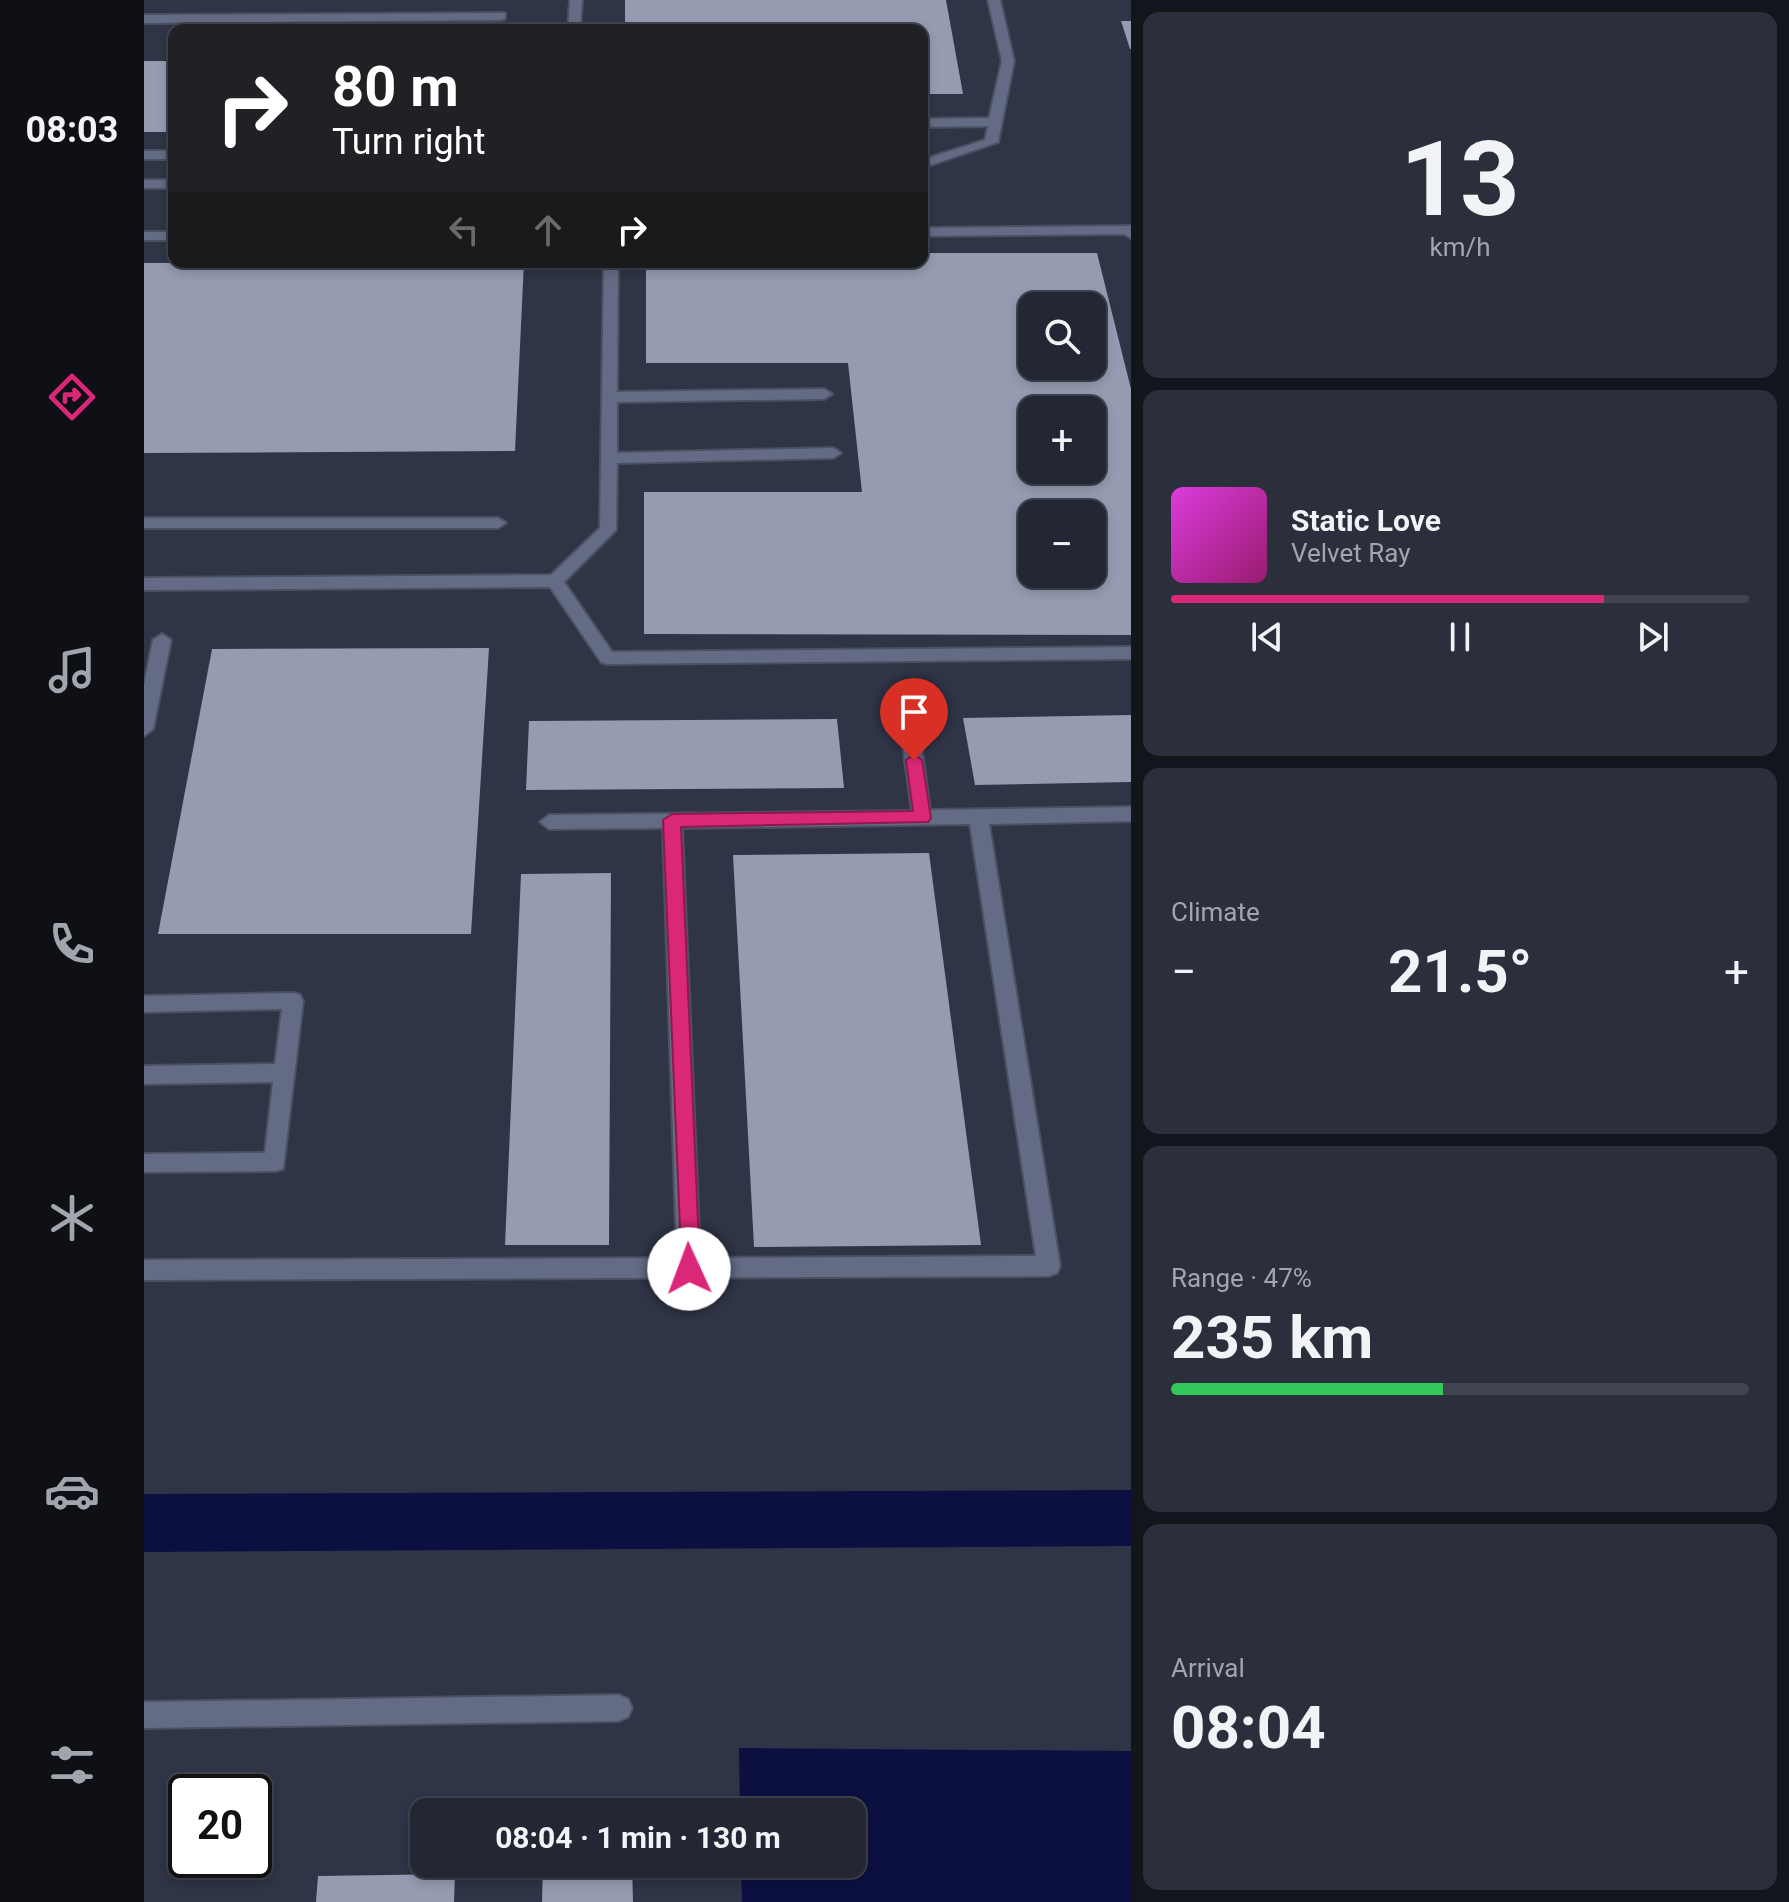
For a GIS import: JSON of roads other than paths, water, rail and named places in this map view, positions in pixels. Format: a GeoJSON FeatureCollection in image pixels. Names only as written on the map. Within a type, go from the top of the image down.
{"type":"FeatureCollection","features":[{"type":"Feature","properties":{"kind":"lane"},"geometry":{"type":"LineString","coordinates":[[144,19],[500,23],[502,0]]}},
{"type":"Feature","properties":{"kind":"lane"},"geometry":{"type":"LineString","coordinates":[[574,24],[576,0]]}},
{"type":"Feature","properties":{"kind":"lane"},"geometry":{"type":"LineString","coordinates":[[928,162],[991,142],[1008,61],[994,0]]}},
{"type":"Feature","properties":{"kind":"lane"},"geometry":{"type":"LineString","coordinates":[[928,123],[995,122]]}},
{"type":"Feature","properties":{"kind":"lane"},"geometry":{"type":"LineString","coordinates":[[144,155],[168,155]]}},
{"type":"Feature","properties":{"kind":"lane"},"geometry":{"type":"LineString","coordinates":[[144,184],[168,184]]}},
{"type":"Feature","properties":{"kind":"lane"},"geometry":{"type":"LineString","coordinates":[[928,232],[1131,231]]}},
{"type":"Feature","properties":{"kind":"lane"},"geometry":{"type":"LineString","coordinates":[[144,236],[168,236]]}},
{"type":"Feature","properties":{"kind":"lane"},"geometry":{"type":"LineString","coordinates":[[144,584],[555,581],[608,530],[611,268]]}},
{"type":"Feature","properties":{"kind":"lane"},"geometry":{"type":"LineString","coordinates":[[610,397],[824,394]]}},
{"type":"Feature","properties":{"kind":"lane"},"geometry":{"type":"LineString","coordinates":[[609,458],[833,453]]}},
{"type":"Feature","properties":{"kind":"lane"},"geometry":{"type":"LineString","coordinates":[[144,523],[498,523]]}},
{"type":"Feature","properties":{"kind":"lane"},"geometry":{"type":"LineString","coordinates":[[555,581],[607,658],[1131,653]]}},
{"type":"Feature","properties":{"kind":"lane"},"geometry":{"type":"LineString","coordinates":[[144,729],[162,640]]}},
{"type":"Feature","properties":{"kind":"lane"},"geometry":{"type":"LineString","coordinates":[[910,731],[922,818]]}},
{"type":"Feature","properties":{"kind":"lane"},"geometry":{"type":"LineString","coordinates":[[549,822],[1131,814]]}},
{"type":"Feature","properties":{"kind":"lane"},"geometry":{"type":"LineString","coordinates":[[144,1270],[1049,1266],[978,817]]}},
{"type":"Feature","properties":{"kind":"lane"},"geometry":{"type":"LineString","coordinates":[[672,820],[689,1269]]}},
{"type":"Feature","properties":{"kind":"lane"},"geometry":{"type":"LineString","coordinates":[[144,1004],[293,1001],[275,1162],[144,1163]]}},
{"type":"Feature","properties":{"kind":"lane"},"geometry":{"type":"LineString","coordinates":[[144,1075],[286,1073]]}},
{"type":"Feature","properties":{"kind":"lane"},"geometry":{"type":"LineString","coordinates":[[144,1715],[619,1708]]}},
{"type":"Feature","properties":{"kind":"waterway"},"geometry":{"type":"LineString","coordinates":[[144,1523],[1131,1518]]}}]}
